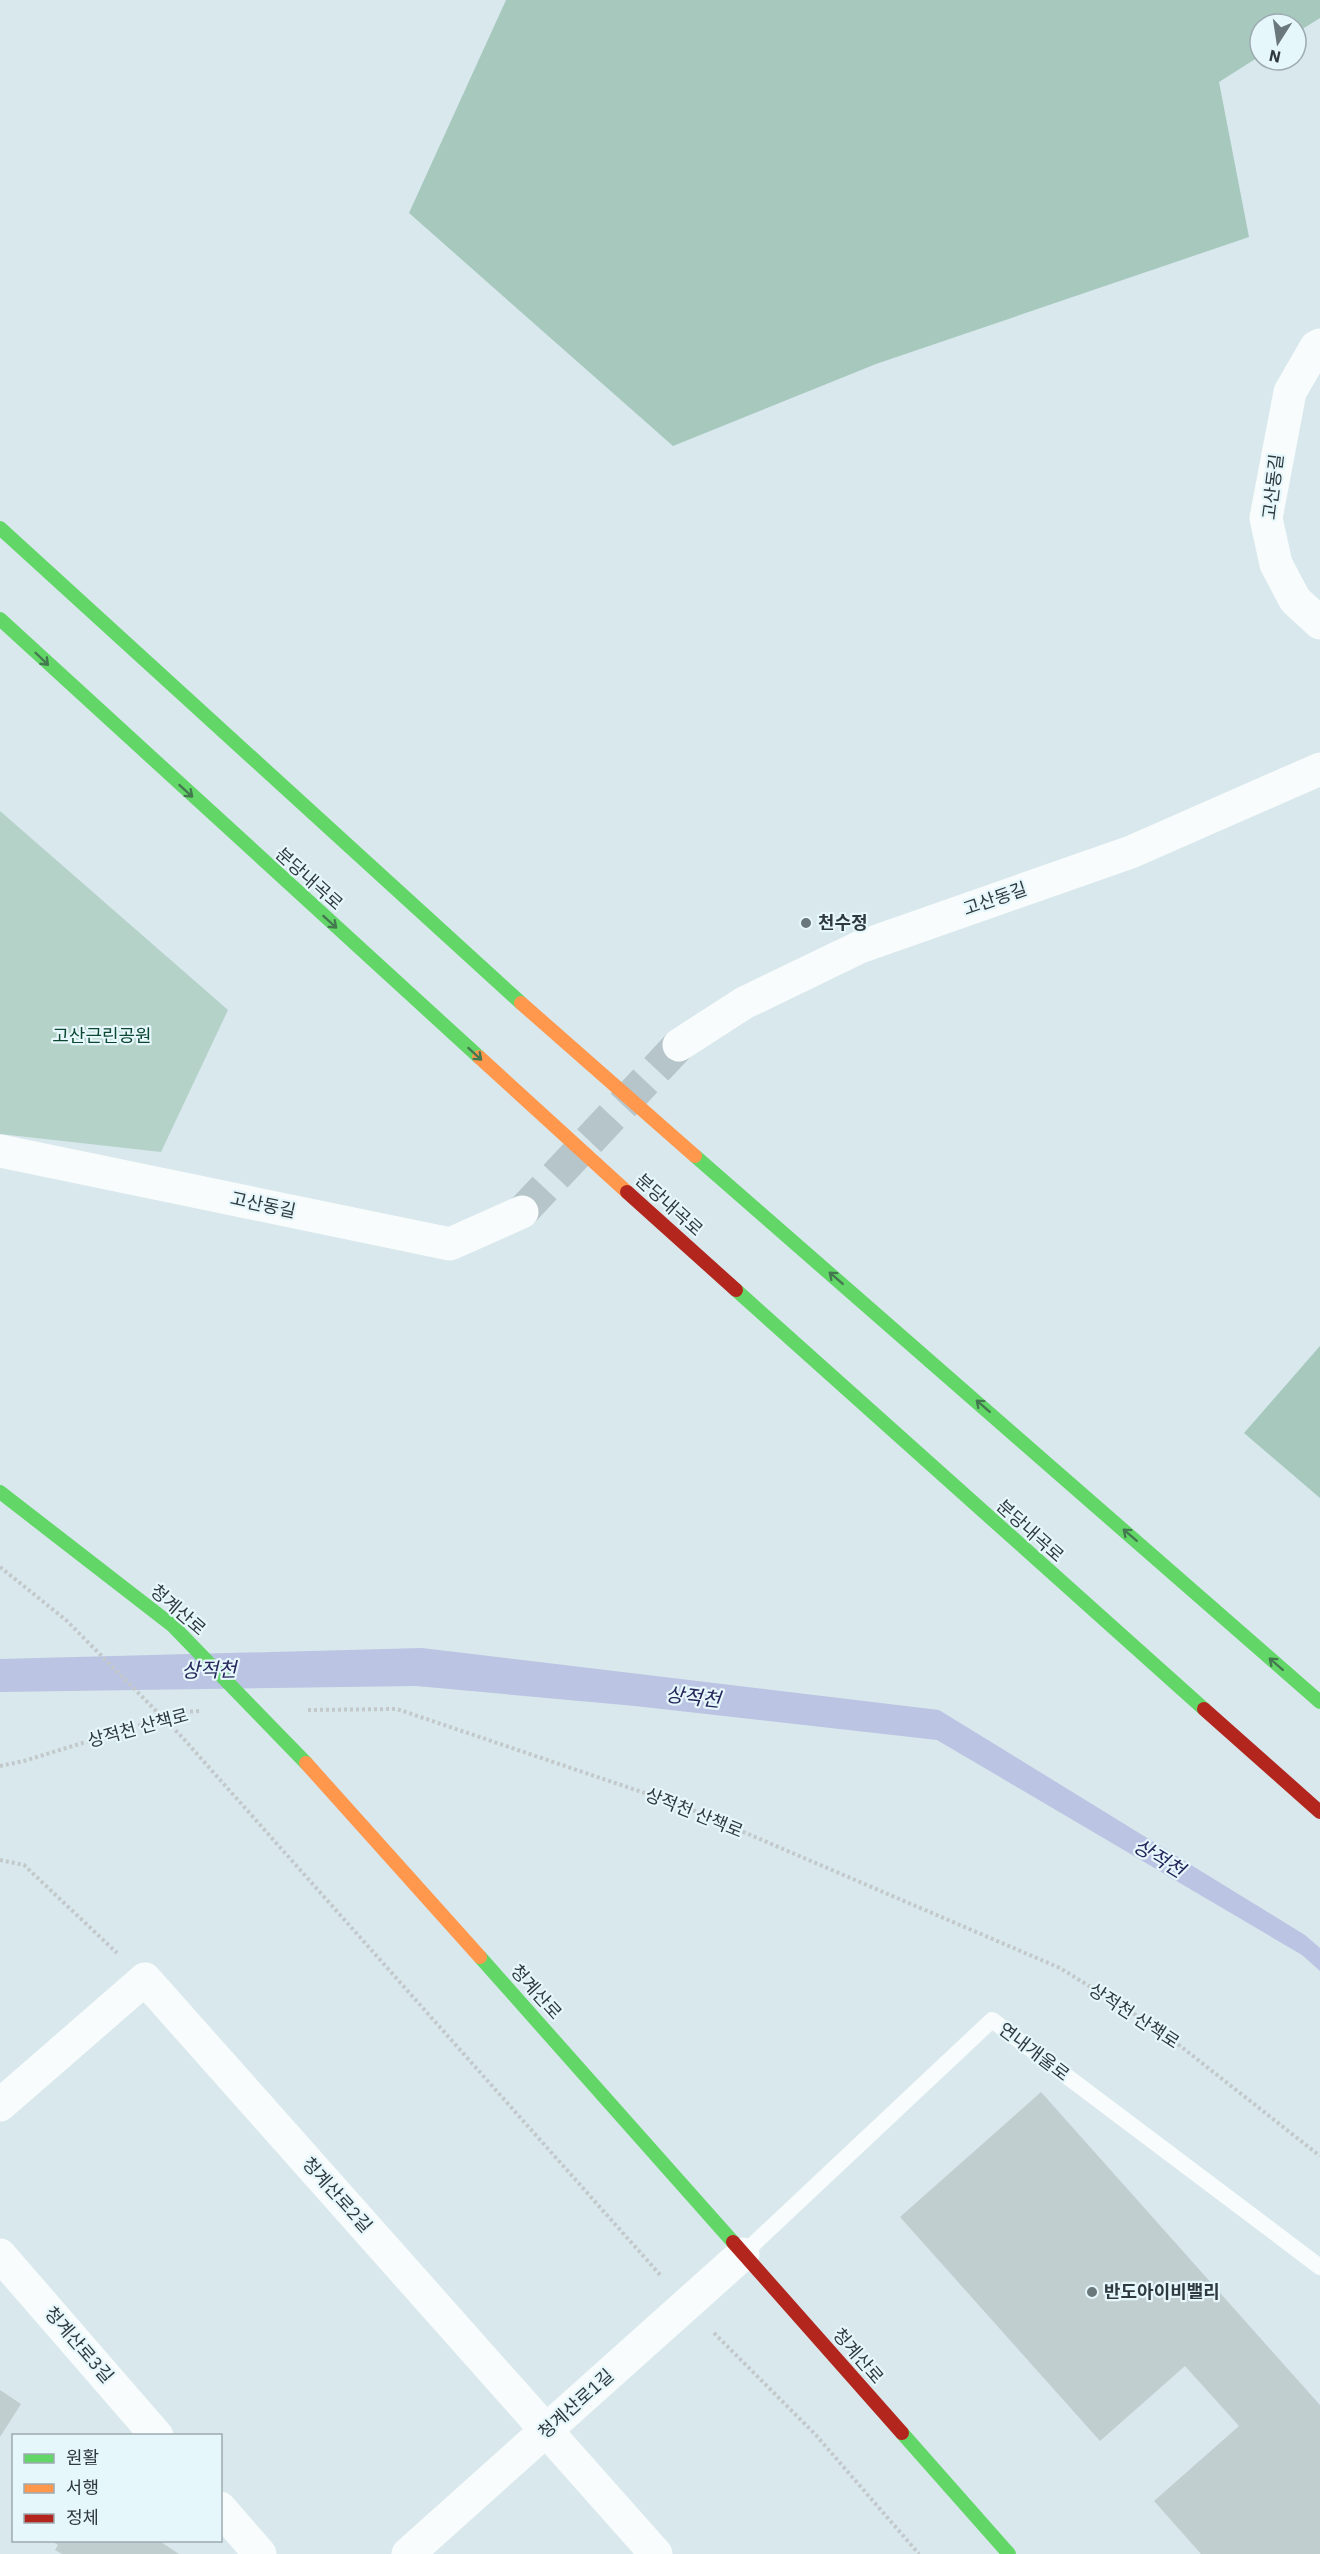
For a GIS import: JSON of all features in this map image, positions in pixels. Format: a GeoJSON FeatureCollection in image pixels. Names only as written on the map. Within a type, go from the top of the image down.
{"type":"FeatureCollection","features":[{"type":"Feature","properties":{"kind":"main road"},"geometry":{"type":"LineString","coordinates":[[0,528],[507,991],[1320,1702]]}},
{"type":"Feature","properties":{"kind":"main road","name":"분당내곡로"},"geometry":{"type":"LineString","coordinates":[[0,619],[537,1111],[1107,1624],[1320,1812]]}},
{"type":"Feature","properties":{"kind":"main road","name":"청계산로"},"geometry":{"type":"LineString","coordinates":[[0,1492],[173,1626],[346,1805],[1009,2554]]}},
{"type":"Feature","properties":{"kind":"street","name":"고산동길"},"geometry":{"type":"LineString","coordinates":[[1320,345],[1316,347],[1290,392],[1266,518],[1276,564],[1295,600],[1320,623]]}},
{"type":"Feature","properties":{"kind":"street","name":"고산동길"},"geometry":{"type":"LineString","coordinates":[[679,1045],[744,1003],[860,947],[1131,852],[1320,769]]}},
{"type":"Feature","properties":{"kind":"street","name":"고산동길"},"geometry":{"type":"LineString","coordinates":[[0,1151],[450,1244],[522,1212]]}},
{"type":"Feature","properties":{"kind":"street"},"geometry":{"type":"LineString","coordinates":[[0,2105],[145,1979]]}},
{"type":"Feature","properties":{"kind":"street","name":"청계산로2길"},"geometry":{"type":"LineString","coordinates":[[145,1979],[656,2554]]}},
{"type":"Feature","properties":{"kind":"street","name":"청계산로1길"},"geometry":{"type":"LineString","coordinates":[[408,2554],[743,2254]]}},
{"type":"Feature","properties":{"kind":"street","name":"청계산로3길"},"geometry":{"type":"LineString","coordinates":[[0,2255],[155,2434]]}},
{"type":"Feature","properties":{"kind":"street"},"geometry":{"type":"LineString","coordinates":[[222,2510],[260,2554]]}},
{"type":"Feature","properties":{"kind":"lane","name":"연내개울로"},"geometry":{"type":"LineString","coordinates":[[743,2254],[992,2020],[1320,2267]]}},
{"type":"Feature","properties":{"kind":"path"},"geometry":{"type":"LineString","coordinates":[[0,1567],[66,1620],[178,1734],[686,2305],[815,2434],[919,2554]]}},
{"type":"Feature","properties":{"kind":"path","name":"상적천 산책로"},"geometry":{"type":"LineString","coordinates":[[302,1710],[397,1709],[683,1806],[1060,1968],[1160,2030],[1320,2156]]}},
{"type":"Feature","properties":{"kind":"path","name":"상적천 산책로"},"geometry":{"type":"LineString","coordinates":[[0,1766],[24,1761],[183,1712],[207,1711]]}},
{"type":"Feature","properties":{"kind":"path"},"geometry":{"type":"LineString","coordinates":[[0,1860],[24,1865],[145,1979]]}},
{"type":"Feature","properties":{"kind":"green space"},"geometry":{"type":"Polygon","coordinates":[[[506,0],[1320,0],[1320,18],[1308,26],[1308,12],[1248,12],[1248,64],[1219,82],[1249,237],[876,364],[673,446],[409,213],[506,0]]]}},
{"type":"Feature","properties":{"kind":"green space","name":"고산근린공원"},"geometry":{"type":"Polygon","coordinates":[[[0,811],[228,1010],[161,1152],[0,1134],[0,811]]]}},
{"type":"Feature","properties":{"kind":"green space"},"geometry":{"type":"Polygon","coordinates":[[[1320,1346],[1320,1498],[1244,1433],[1320,1346]]]}},
{"type":"Feature","properties":{"kind":"water","name":"상적천"},"geometry":{"type":"Polygon","coordinates":[[[422,1648],[939,1710],[1305,1935],[1320,1948],[1320,1971],[1302,1955],[937,1740],[635,1706],[416,1686],[0,1692],[0,1659],[422,1648]]]}},
{"type":"Feature","properties":{"kind":"building","name":"반도아이비밸리"},"geometry":{"type":"Polygon","coordinates":[[[1041,2092],[1320,2405],[1320,2554],[1201,2554],[1154,2501],[1239,2426],[1185,2366],[1100,2441],[900,2217],[1041,2092]]]}},
{"type":"Feature","properties":{"kind":"building"},"geometry":{"type":"Polygon","coordinates":[[[0,2390],[21,2404],[0,2437],[0,2390]]]}},
{"type":"Feature","properties":{"kind":"building"},"geometry":{"type":"Polygon","coordinates":[[[53,2542],[161,2542],[179,2554],[62,2554],[55,2550],[58,2545],[53,2542]]]}},
{"type":"Feature","properties":{"kind":"tunnel"},"geometry":{"type":"LineString","coordinates":[[522,1212],[679,1045]]}},
{"type":"Feature","properties":{"kind":"traffic: fast"},"geometry":{"type":"LineString","coordinates":[[0,528],[521,1003]]}},
{"type":"Feature","properties":{"kind":"traffic: fast"},"geometry":{"type":"LineString","coordinates":[[0,619],[479,1057]]}},
{"type":"Feature","properties":{"kind":"traffic: fast"},"geometry":{"type":"LineString","coordinates":[[695,1156],[1320,1702]]}},
{"type":"Feature","properties":{"kind":"traffic: fast"},"geometry":{"type":"LineString","coordinates":[[736,1290],[1204,1709]]}},
{"type":"Feature","properties":{"kind":"traffic: fast"},"geometry":{"type":"LineString","coordinates":[[0,1492],[173,1626],[306,1763]]}},
{"type":"Feature","properties":{"kind":"traffic: fast"},"geometry":{"type":"LineString","coordinates":[[480,1957],[733,2242]]}},
{"type":"Feature","properties":{"kind":"traffic: fast"},"geometry":{"type":"LineString","coordinates":[[902,2433],[1009,2554]]}},
{"type":"Feature","properties":{"kind":"traffic: slow"},"geometry":{"type":"LineString","coordinates":[[521,1003],[695,1156]]}},
{"type":"Feature","properties":{"kind":"traffic: slow"},"geometry":{"type":"LineString","coordinates":[[479,1057],[627,1192]]}},
{"type":"Feature","properties":{"kind":"traffic: slow"},"geometry":{"type":"LineString","coordinates":[[306,1763],[480,1957]]}},
{"type":"Feature","properties":{"kind":"traffic: jam"},"geometry":{"type":"LineString","coordinates":[[627,1192],[736,1290]]}},
{"type":"Feature","properties":{"kind":"traffic: jam"},"geometry":{"type":"LineString","coordinates":[[1204,1709],[1320,1812]]}},
{"type":"Feature","properties":{"kind":"traffic: jam"},"geometry":{"type":"LineString","coordinates":[[733,2242],[902,2433]]}},
{"type":"Feature","properties":{"kind":"place","name":"천수정"},"geometry":{"type":"Point","coordinates":[806,923]}},
{"type":"Feature","properties":{"kind":"place","name":"반도아이비밸리"},"geometry":{"type":"Point","coordinates":[1092,2292]}}]}
